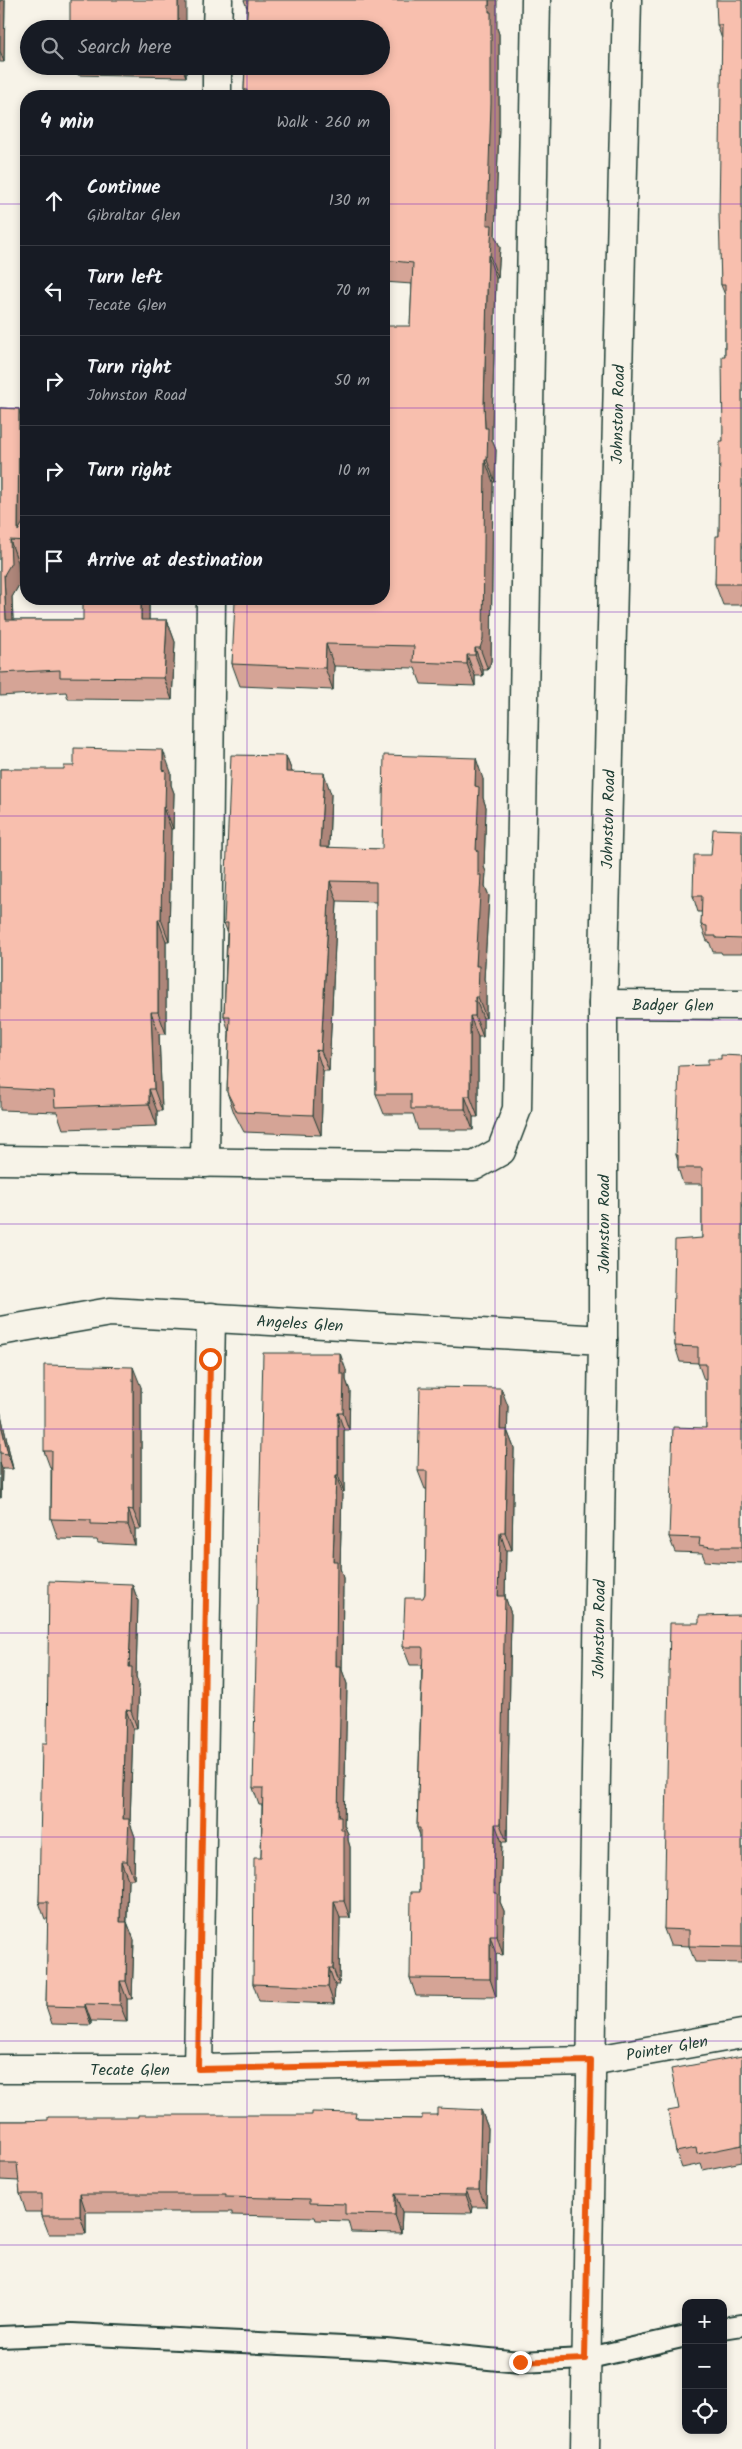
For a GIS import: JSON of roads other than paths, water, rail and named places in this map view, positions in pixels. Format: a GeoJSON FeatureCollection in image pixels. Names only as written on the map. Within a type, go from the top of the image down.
{"type":"FeatureCollection","features":[{"type":"Feature","properties":{"kind":"street"},"geometry":{"type":"LineString","coordinates":[[217,20],[218,0]]}},
{"type":"Feature","properties":{"kind":"street"},"geometry":{"type":"LineString","coordinates":[[0,1160],[474,1166],[501,1151],[517,1109],[536,0]]}},
{"type":"Feature","properties":{"kind":"street","name":"Johnston Road"},"geometry":{"type":"LineString","coordinates":[[585,2449],[603,1340],[603,1004],[627,0]]}},
{"type":"Feature","properties":{"kind":"street"},"geometry":{"type":"LineString","coordinates":[[217,75],[217,90]]}},
{"type":"Feature","properties":{"kind":"street"},"geometry":{"type":"LineString","coordinates":[[205,1163],[211,605]]}},
{"type":"Feature","properties":{"kind":"street","name":"Badger Glen"},"geometry":{"type":"LineString","coordinates":[[603,1004],[742,1005]]}},
{"type":"Feature","properties":{"kind":"street","name":"Angeles Glen"},"geometry":{"type":"LineString","coordinates":[[0,1331],[110,1312],[603,1340]]}},
{"type":"Feature","properties":{"kind":"street"},"geometry":{"type":"LineString","coordinates":[[198,2069],[211,1317]]}},
{"type":"Feature","properties":{"kind":"street","name":"Pointer Glen"},"geometry":{"type":"LineString","coordinates":[[591,2061],[742,2034]]}},
{"type":"Feature","properties":{"kind":"street","name":"Tecate Glen"},"geometry":{"type":"LineString","coordinates":[[0,2069],[198,2069],[591,2061]]}},
{"type":"Feature","properties":{"kind":"lane"},"geometry":{"type":"LineString","coordinates":[[727,2327],[742,2325]]}},
{"type":"Feature","properties":{"kind":"lane"},"geometry":{"type":"LineString","coordinates":[[0,2337],[72,2334],[367,2348],[520,2362],[585,2359],[682,2337]]}}]}
